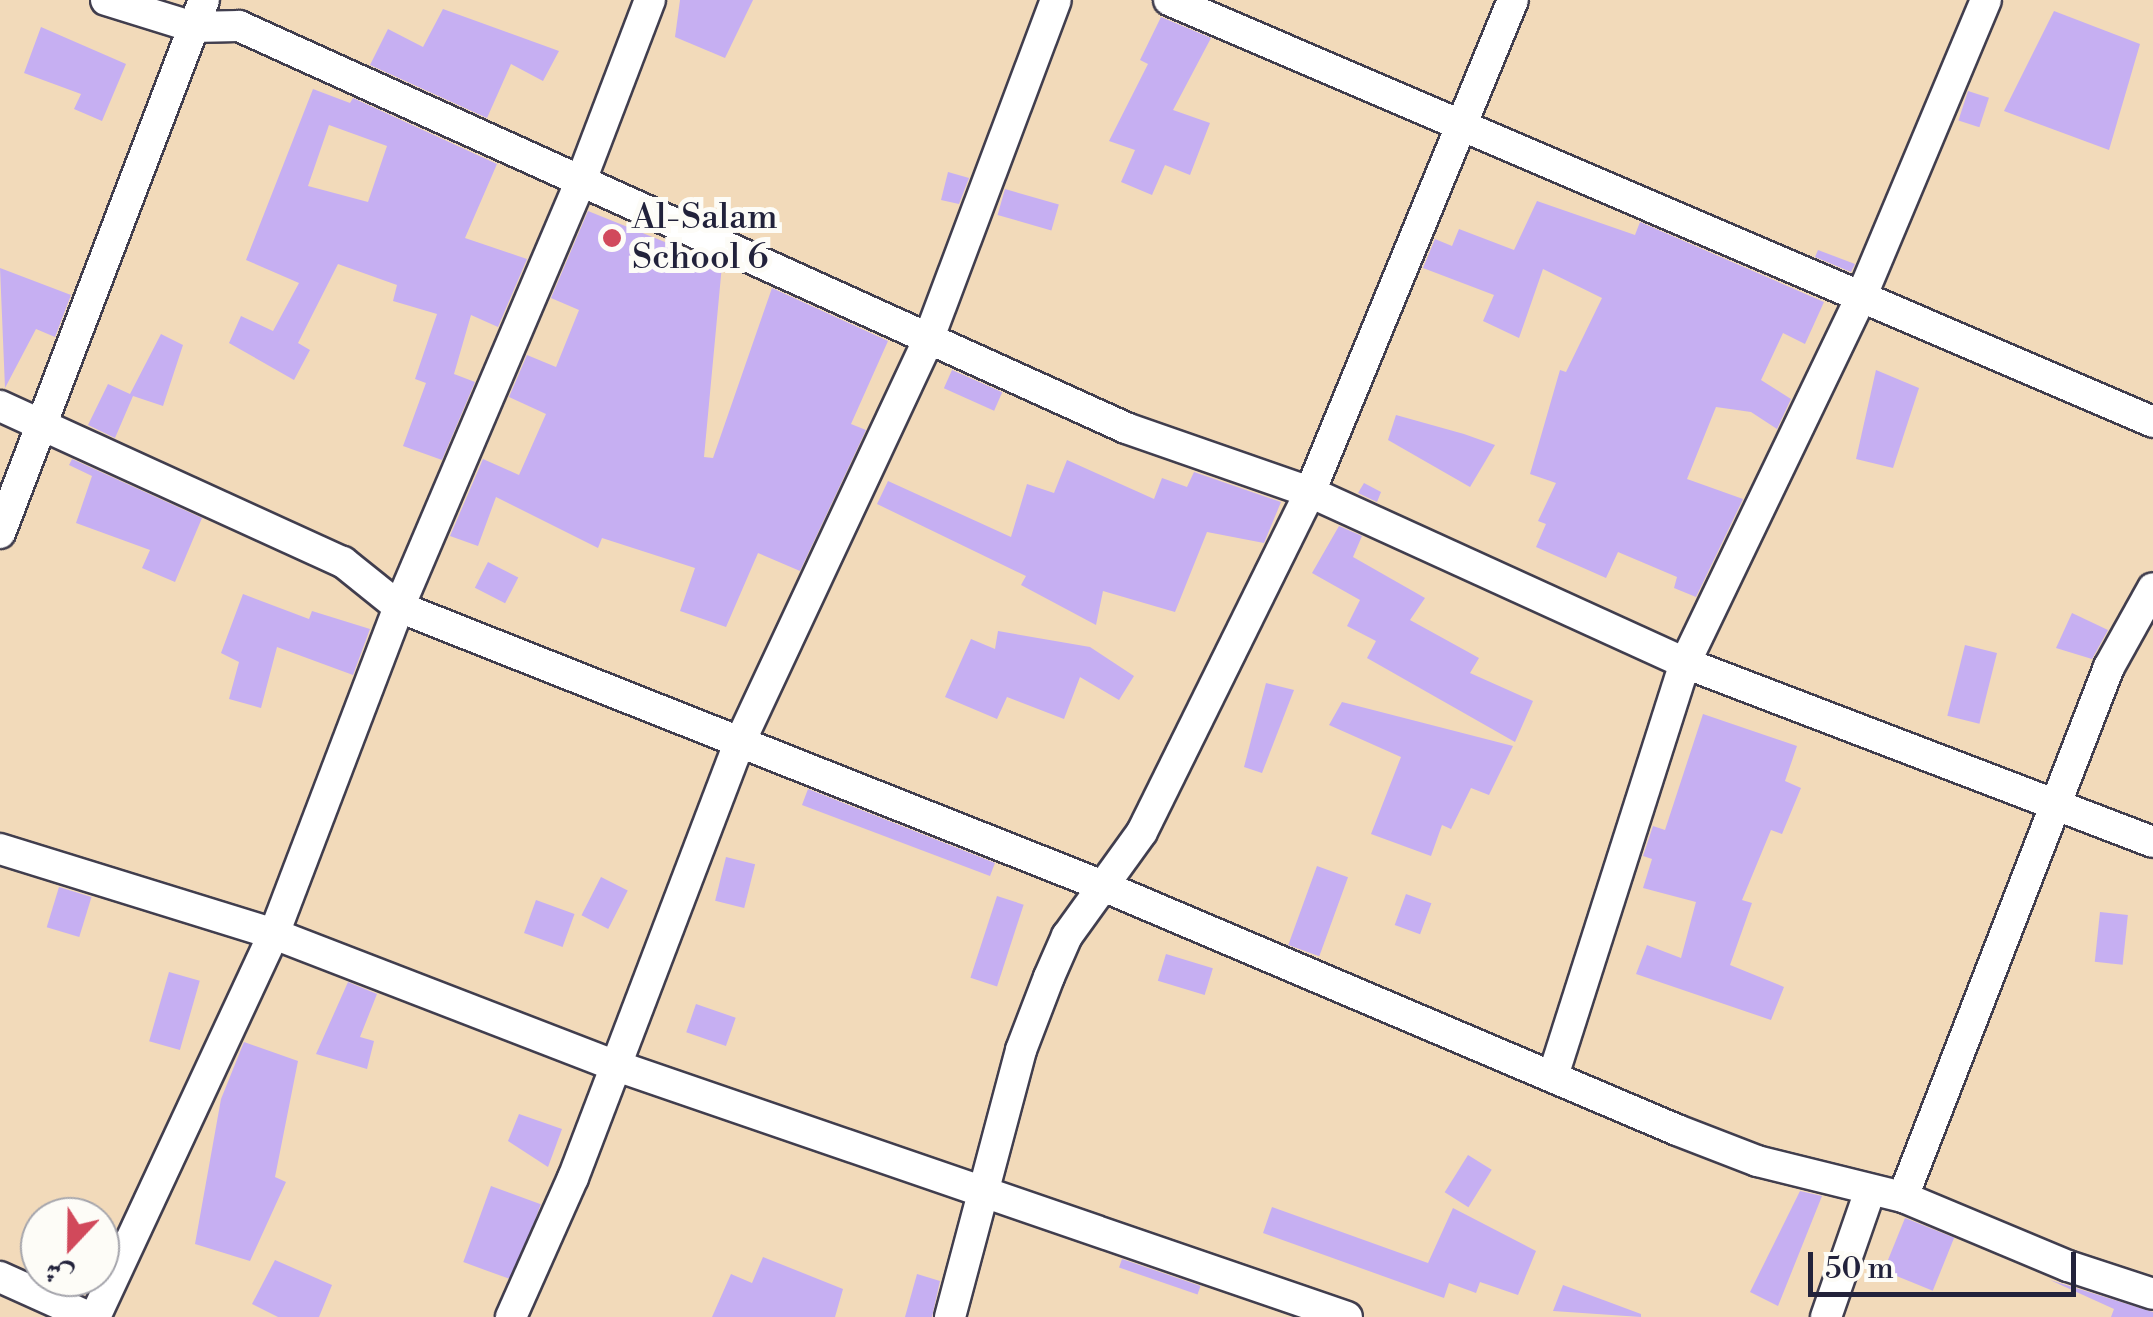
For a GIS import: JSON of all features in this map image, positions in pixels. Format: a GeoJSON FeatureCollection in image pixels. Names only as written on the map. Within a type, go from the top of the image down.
{"type":"FeatureCollection","features":[{"type":"Feature","properties":{"kind":"street"},"geometry":{"type":"LineString","coordinates":[[106,0],[199,14],[239,26],[582,178],[927,344],[1126,428],[1310,492],[1685,663],[2153,842]]}},
{"type":"Feature","properties":{"kind":"street"},"geometry":{"type":"LineString","coordinates":[[0,1277],[92,1317],[274,934],[399,607],[582,178],[650,0]]}},
{"type":"Feature","properties":{"kind":"street"},"geometry":{"type":"LineString","coordinates":[[511,1317],[739,744],[927,344],[1056,0]]}},
{"type":"Feature","properties":{"kind":"street"},"geometry":{"type":"LineString","coordinates":[[1169,0],[2153,422]]}},
{"type":"Feature","properties":{"kind":"street"},"geometry":{"type":"LineString","coordinates":[[950,1317],[1021,1050],[1048,977],[1103,886],[1142,832],[1310,492],[1457,124],[1513,0]]}},
{"type":"Feature","properties":{"kind":"street"},"geometry":{"type":"LineString","coordinates":[[1554,1072],[1685,663],[1862,296],[1986,0]]}},
{"type":"Feature","properties":{"kind":"street"},"geometry":{"type":"LineString","coordinates":[[0,534],[199,14]]}},
{"type":"Feature","properties":{"kind":"street"},"geometry":{"type":"LineString","coordinates":[[0,406],[39,428],[343,562],[399,607],[1103,886],[1757,1160],[1903,1197],[2068,1266],[2153,1294]]}},
{"type":"Feature","properties":{"kind":"street"},"geometry":{"type":"LineString","coordinates":[[1903,1197],[2109,666],[2153,588]]}},
{"type":"Feature","properties":{"kind":"street"},"geometry":{"type":"LineString","coordinates":[[0,849],[274,934],[614,1066],[1347,1317]]}},
{"type":"Feature","properties":{"kind":"street"},"geometry":{"type":"LineString","coordinates":[[1826,1317],[1870,1190]]}},
{"type":"Feature","properties":{"kind":"building"},"geometry":{"type":"Polygon","coordinates":[[[680,0],[753,0],[725,58],[675,37],[680,0]]]}},
{"type":"Feature","properties":{"kind":"building"},"geometry":{"type":"Polygon","coordinates":[[[443,9],[559,51],[543,81],[511,64],[487,118],[370,65],[388,29],[423,47],[443,9]]]}},
{"type":"Feature","properties":{"kind":"building"},"geometry":{"type":"Polygon","coordinates":[[[2054,11],[2140,44],[2109,150],[2004,111],[2054,11]]]}},
{"type":"Feature","properties":{"kind":"building"},"geometry":{"type":"Polygon","coordinates":[[[1161,17],[1211,38],[1173,110],[1210,123],[1190,175],[1165,165],[1152,195],[1121,182],[1135,150],[1109,141],[1148,64],[1140,60],[1161,17]]]}},
{"type":"Feature","properties":{"kind":"building"},"geometry":{"type":"Polygon","coordinates":[[[41,27],[126,64],[102,121],[74,109],[81,94],[24,73],[41,27]]]}},
{"type":"Feature","properties":{"kind":"building"},"geometry":{"type":"Polygon","coordinates":[[[313,89],[350,103],[353,98],[497,164],[465,238],[527,259],[498,327],[471,315],[454,374],[475,382],[442,460],[403,446],[426,383],[415,379],[437,314],[393,301],[397,285],[338,264],[298,343],[310,350],[294,380],[229,343],[241,316],[273,331],[299,283],[246,260],[313,89]],[[329,125],[308,186],[368,202],[387,146],[329,125]]]}},
{"type":"Feature","properties":{"kind":"building"},"geometry":{"type":"Polygon","coordinates":[[[1968,91],[1989,98],[1979,127],[1958,120],[1968,91]]]}},
{"type":"Feature","properties":{"kind":"building"},"geometry":{"type":"Polygon","coordinates":[[[948,172],[969,178],[959,204],[941,200],[948,172]]]}},
{"type":"Feature","properties":{"kind":"building"},"geometry":{"type":"Polygon","coordinates":[[[1005,189],[1059,204],[1051,230],[998,215],[1005,189]]]}},
{"type":"Feature","properties":{"kind":"building"},"geometry":{"type":"Polygon","coordinates":[[[1537,201],[1635,235],[1640,222],[1824,302],[1805,344],[1783,333],[1761,380],[1791,399],[1777,429],[1751,412],[1716,407],[1687,479],[1743,499],[1696,597],[1674,588],[1677,577],[1618,552],[1606,578],[1536,547],[1546,524],[1538,521],[1556,483],[1530,474],[1560,370],[1566,372],[1602,298],[1543,269],[1519,338],[1483,321],[1494,295],[1423,268],[1435,239],[1452,246],[1459,229],[1514,250],[1537,201]]]}},
{"type":"Feature","properties":{"kind":"building"},"geometry":{"type":"Polygon","coordinates":[[[588,211],[722,265],[704,457],[713,458],[772,288],[888,341],[851,424],[866,430],[800,571],[758,553],[726,627],[680,611],[695,568],[602,538],[598,548],[496,497],[478,546],[450,536],[483,459],[519,475],[546,414],[509,397],[527,355],[556,367],[579,310],[551,298],[588,211]]]}},
{"type":"Feature","properties":{"kind":"building"},"geometry":{"type":"Polygon","coordinates":[[[1818,250],[1855,264],[1851,272],[1815,257],[1818,250]]]}},
{"type":"Feature","properties":{"kind":"building"},"geometry":{"type":"Polygon","coordinates":[[[0,268],[71,295],[55,337],[36,329],[5,388],[0,268]]]}},
{"type":"Feature","properties":{"kind":"building"},"geometry":{"type":"Polygon","coordinates":[[[161,334],[183,345],[163,406],[133,396],[115,438],[88,425],[108,384],[130,394],[161,334]]]}},
{"type":"Feature","properties":{"kind":"building"},"geometry":{"type":"Polygon","coordinates":[[[952,370],[1002,392],[994,411],[944,388],[952,370]]]}},
{"type":"Feature","properties":{"kind":"building"},"geometry":{"type":"Polygon","coordinates":[[[1876,370],[1919,388],[1893,468],[1856,459],[1876,370]]]}},
{"type":"Feature","properties":{"kind":"building"},"geometry":{"type":"Polygon","coordinates":[[[1396,415],[1495,445],[1470,487],[1388,440],[1396,415]]]}},
{"type":"Feature","properties":{"kind":"building"},"geometry":{"type":"Polygon","coordinates":[[[72,459],[202,518],[175,582],[142,568],[150,550],[76,523],[92,476],[69,465],[72,459]]]}},
{"type":"Feature","properties":{"kind":"building"},"geometry":{"type":"Polygon","coordinates":[[[1067,460],[1154,499],[1162,478],[1187,487],[1194,472],[1281,502],[1264,543],[1207,532],[1175,612],[1103,591],[1096,625],[1021,585],[1026,576],[877,504],[888,481],[1011,537],[1027,484],[1054,493],[1067,460]]]}},
{"type":"Feature","properties":{"kind":"building"},"geometry":{"type":"Polygon","coordinates":[[[1364,483],[1381,492],[1377,502],[1358,493],[1364,483]]]}},
{"type":"Feature","properties":{"kind":"building"},"geometry":{"type":"Polygon","coordinates":[[[1339,526],[1362,536],[1353,557],[1425,598],[1410,620],[1479,658],[1470,673],[1533,701],[1515,742],[1367,658],[1376,641],[1347,626],[1360,600],[1312,573],[1339,526]]]}},
{"type":"Feature","properties":{"kind":"building"},"geometry":{"type":"Polygon","coordinates":[[[488,562],[518,577],[505,603],[475,588],[488,562]]]}},
{"type":"Feature","properties":{"kind":"building"},"geometry":{"type":"Polygon","coordinates":[[[243,594],[309,619],[312,611],[370,629],[353,675],[277,647],[261,708],[229,699],[239,662],[221,653],[243,594]]]}},
{"type":"Feature","properties":{"kind":"building"},"geometry":{"type":"Polygon","coordinates":[[[2072,613],[2108,630],[2092,659],[2056,648],[2072,613]]]}},
{"type":"Feature","properties":{"kind":"building"},"geometry":{"type":"Polygon","coordinates":[[[998,631],[1090,647],[1134,676],[1119,700],[1080,677],[1064,719],[1007,697],[997,719],[945,697],[971,639],[995,649],[998,631]]]}},
{"type":"Feature","properties":{"kind":"building"},"geometry":{"type":"Polygon","coordinates":[[[1965,645],[1997,653],[1979,724],[1947,716],[1965,645]]]}},
{"type":"Feature","properties":{"kind":"building"},"geometry":{"type":"Polygon","coordinates":[[[1266,683],[1294,690],[1262,773],[1244,767],[1266,683]]]}},
{"type":"Feature","properties":{"kind":"building"},"geometry":{"type":"Polygon","coordinates":[[[1342,702],[1513,746],[1489,795],[1471,788],[1451,829],[1442,825],[1431,856],[1371,834],[1401,757],[1329,725],[1342,702]]]}},
{"type":"Feature","properties":{"kind":"building"},"geometry":{"type":"Polygon","coordinates":[[[1703,714],[1797,746],[1785,781],[1801,788],[1782,834],[1771,830],[1742,900],[1752,903],[1730,965],[1784,987],[1771,1020],[1636,974],[1647,945],[1681,958],[1696,902],[1643,888],[1652,859],[1643,856],[1653,826],[1665,830],[1703,714]]]}},
{"type":"Feature","properties":{"kind":"building"},"geometry":{"type":"Polygon","coordinates":[[[808,789],[995,863],[990,876],[802,805],[808,789]]]}},
{"type":"Feature","properties":{"kind":"building"},"geometry":{"type":"Polygon","coordinates":[[[726,857],[755,864],[744,908],[715,901],[726,857]]]}},
{"type":"Feature","properties":{"kind":"building"},"geometry":{"type":"Polygon","coordinates":[[[1317,866],[1348,877],[1319,956],[1288,945],[1317,866]]]}},
{"type":"Feature","properties":{"kind":"building"},"geometry":{"type":"Polygon","coordinates":[[[601,877],[628,891],[608,929],[581,915],[601,877]]]}},
{"type":"Feature","properties":{"kind":"building"},"geometry":{"type":"Polygon","coordinates":[[[59,887],[92,897],[79,937],[47,927],[59,887]]]}},
{"type":"Feature","properties":{"kind":"building"},"geometry":{"type":"Polygon","coordinates":[[[1406,894],[1431,903],[1420,934],[1395,925],[1406,894]]]}},
{"type":"Feature","properties":{"kind":"building"},"geometry":{"type":"Polygon","coordinates":[[[997,896],[1024,905],[997,986],[970,978],[997,896]]]}},
{"type":"Feature","properties":{"kind":"building"},"geometry":{"type":"Polygon","coordinates":[[[536,900],[575,914],[563,947],[524,933],[536,900]]]}},
{"type":"Feature","properties":{"kind":"building"},"geometry":{"type":"Polygon","coordinates":[[[2100,912],[2128,915],[2123,965],[2095,962],[2100,912]]]}},
{"type":"Feature","properties":{"kind":"building"},"geometry":{"type":"Polygon","coordinates":[[[1166,954],[1213,968],[1205,995],[1158,981],[1166,954]]]}},
{"type":"Feature","properties":{"kind":"building"},"geometry":{"type":"Polygon","coordinates":[[[169,972],[200,981],[180,1050],[149,1041],[169,972]]]}},
{"type":"Feature","properties":{"kind":"building"},"geometry":{"type":"Polygon","coordinates":[[[348,982],[377,994],[360,1037],[374,1041],[367,1069],[316,1054],[348,982]]]}},
{"type":"Feature","properties":{"kind":"building"},"geometry":{"type":"Polygon","coordinates":[[[696,1004],[736,1018],[726,1046],[686,1032],[696,1004]]]}},
{"type":"Feature","properties":{"kind":"building"},"geometry":{"type":"Polygon","coordinates":[[[244,1042],[298,1061],[275,1177],[286,1182],[250,1261],[195,1244],[221,1099],[244,1042]]]}},
{"type":"Feature","properties":{"kind":"building"},"geometry":{"type":"Polygon","coordinates":[[[519,1114],[562,1129],[548,1167],[508,1141],[519,1114]]]}},
{"type":"Feature","properties":{"kind":"building"},"geometry":{"type":"Polygon","coordinates":[[[1468,1155],[1492,1170],[1468,1207],[1445,1192],[1468,1155]]]}},
{"type":"Feature","properties":{"kind":"building"},"geometry":{"type":"Polygon","coordinates":[[[491,1186],[541,1204],[513,1280],[463,1262],[491,1186]]]}},
{"type":"Feature","properties":{"kind":"building"},"geometry":{"type":"Polygon","coordinates":[[[1800,1191],[1822,1196],[1778,1306],[1750,1292],[1800,1191]]]}},
{"type":"Feature","properties":{"kind":"building"},"geometry":{"type":"Polygon","coordinates":[[[1272,1207],[1428,1263],[1453,1208],[1536,1251],[1518,1295],[1480,1282],[1476,1293],[1449,1283],[1444,1298],[1263,1233],[1272,1207]]]}},
{"type":"Feature","properties":{"kind":"building"},"geometry":{"type":"Polygon","coordinates":[[[1905,1218],[1954,1238],[1933,1291],[1884,1271],[1905,1218]]]}},
{"type":"Feature","properties":{"kind":"building"},"geometry":{"type":"Polygon","coordinates":[[[763,1257],[843,1289],[835,1317],[712,1317],[731,1274],[752,1283],[763,1257]]]}},
{"type":"Feature","properties":{"kind":"building"},"geometry":{"type":"Polygon","coordinates":[[[1122,1259],[1200,1286],[1198,1295],[1119,1268],[1122,1259]]]}},
{"type":"Feature","properties":{"kind":"building"},"geometry":{"type":"Polygon","coordinates":[[[275,1260],[332,1285],[319,1317],[278,1317],[252,1304],[275,1260]]]}},
{"type":"Feature","properties":{"kind":"building"},"geometry":{"type":"Polygon","coordinates":[[[917,1274],[940,1281],[932,1317],[905,1317],[917,1274]]]}},
{"type":"Feature","properties":{"kind":"building"},"geometry":{"type":"Polygon","coordinates":[[[2050,1280],[2153,1312],[2153,1317],[2111,1317],[2114,1309],[2050,1280]]]}},
{"type":"Feature","properties":{"kind":"building"},"geometry":{"type":"Polygon","coordinates":[[[1563,1285],[1641,1314],[1641,1317],[1553,1311],[1563,1285]]]}},
{"type":"Feature","properties":{"kind":"place","name":"Al-Salam School 6"},"geometry":{"type":"Point","coordinates":[612,238]}}]}
